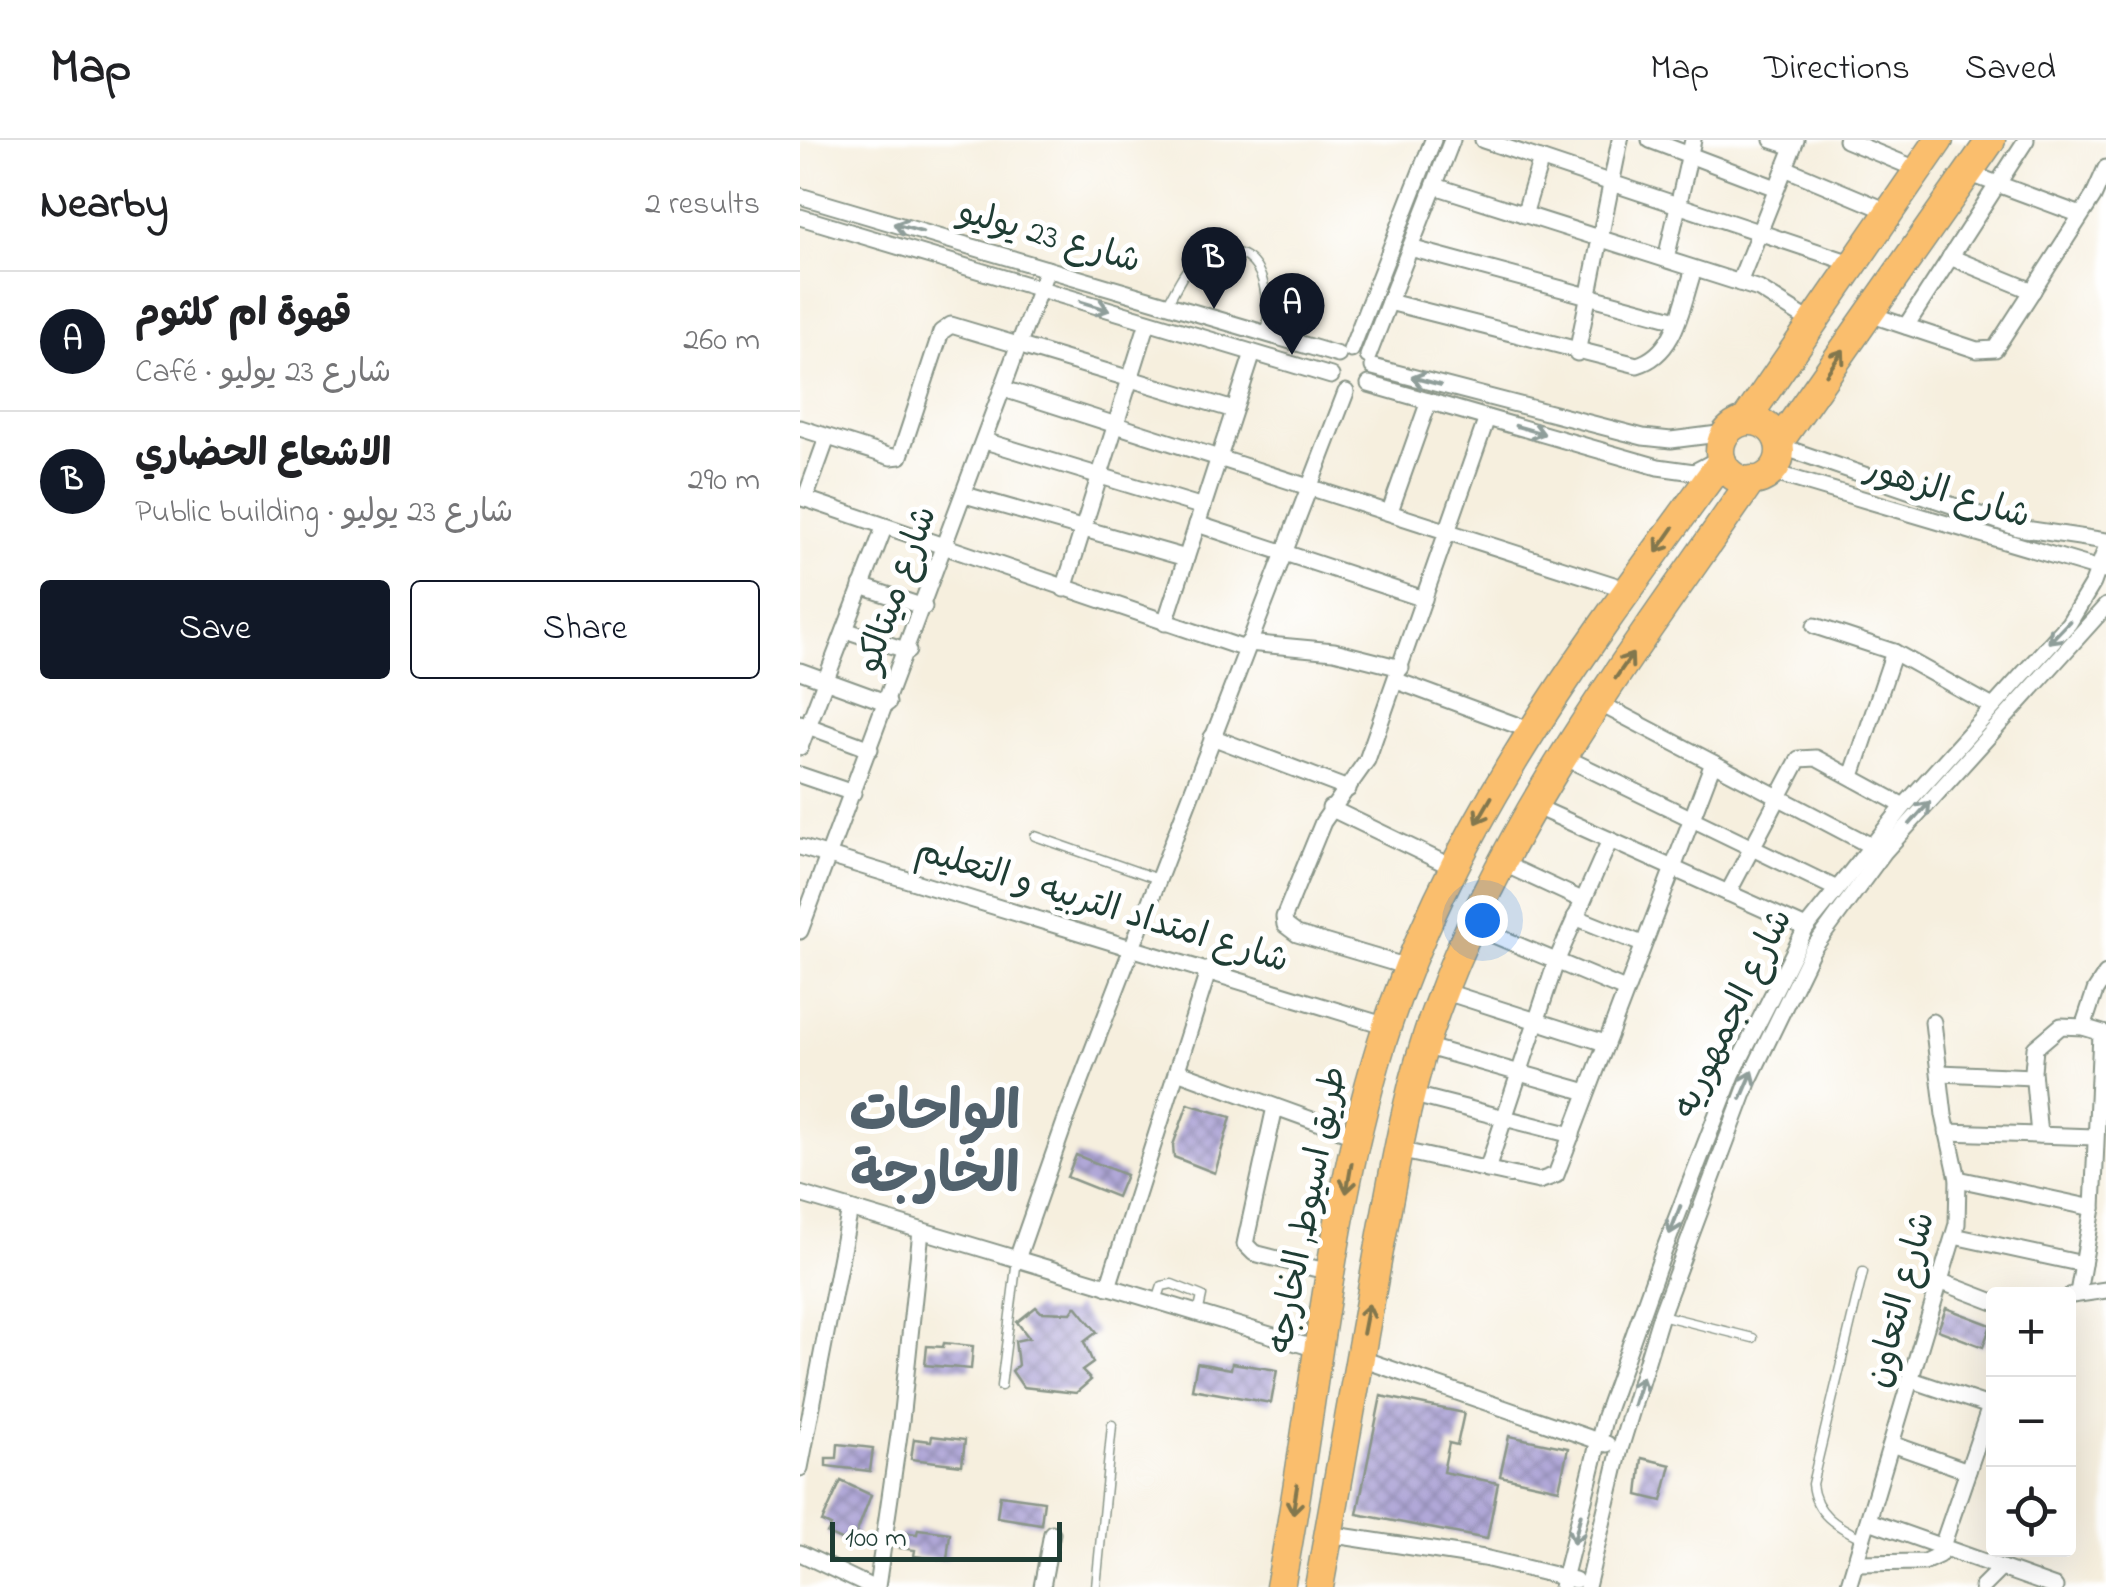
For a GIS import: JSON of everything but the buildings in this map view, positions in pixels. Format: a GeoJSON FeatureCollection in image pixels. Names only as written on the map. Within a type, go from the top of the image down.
{"type":"FeatureCollection","features":[{"type":"Feature","properties":{"kind":"highway","name":"طريق اسيوط, الخارجه"},"geometry":{"type":"LineString","coordinates":[[1280,1587],[1356,1136],[1408,966],[1452,867],[1532,731],[1939,140]]}},
{"type":"Feature","properties":{"kind":"highway"},"geometry":{"type":"LineString","coordinates":[[1319,1587],[1410,1094],[1443,991],[1470,925],[1500,862],[1562,756],[1991,140]]}},
{"type":"Feature","properties":{"kind":"highway"},"geometry":{"type":"LineString","coordinates":[[1770,428],[1770,460],[1734,476],[1728,443],[1770,428]]}},
{"type":"Feature","properties":{"kind":"street"},"geometry":{"type":"LineString","coordinates":[[1370,384],[1359,392],[1346,392],[1331,376],[1433,140]]}},
{"type":"Feature","properties":{"kind":"street"},"geometry":{"type":"LineString","coordinates":[[1370,384],[1371,361],[1389,302],[1452,140]]}},
{"type":"Feature","properties":{"kind":"street"},"geometry":{"type":"LineString","coordinates":[[1482,140],[1533,151],[1609,182],[1854,264]]}},
{"type":"Feature","properties":{"kind":"street"},"geometry":{"type":"LineString","coordinates":[[1577,353],[1620,140]]}},
{"type":"Feature","properties":{"kind":"street"},"geometry":{"type":"LineString","coordinates":[[1650,140],[1690,147],[1776,188]]}},
{"type":"Feature","properties":{"kind":"street"},"geometry":{"type":"LineString","coordinates":[[1739,283],[1794,144],[1772,140]]}},
{"type":"Feature","properties":{"kind":"street"},"geometry":{"type":"LineString","coordinates":[[1846,140],[1919,170]]}},
{"type":"Feature","properties":{"kind":"street"},"geometry":{"type":"LineString","coordinates":[[1906,326],[2026,140]]}},
{"type":"Feature","properties":{"kind":"street"},"geometry":{"type":"LineString","coordinates":[[1666,260],[1690,147]]}},
{"type":"Feature","properties":{"kind":"street"},"geometry":{"type":"LineString","coordinates":[[1524,214],[1533,151]]}},
{"type":"Feature","properties":{"kind":"street"},"geometry":{"type":"LineString","coordinates":[[1785,168],[1890,212]]}},
{"type":"Feature","properties":{"kind":"street"},"geometry":{"type":"LineString","coordinates":[[1869,314],[1990,351],[2000,345],[2082,215],[2106,168]]}},
{"type":"Feature","properties":{"kind":"street"},"geometry":{"type":"LineString","coordinates":[[1968,173],[2082,215]]}},
{"type":"Feature","properties":{"kind":"street"},"geometry":{"type":"LineString","coordinates":[[1435,186],[1739,283],[1778,298],[1813,323]]}},
{"type":"Feature","properties":{"kind":"street","name":"شارع 23 يوليو"},"geometry":{"type":"LineString","coordinates":[[800,196],[1268,334],[1344,352]]}},
{"type":"Feature","properties":{"kind":"street","name":"شارع 23 يوليو"},"geometry":{"type":"LineString","coordinates":[[800,218],[1331,376]]}},
{"type":"Feature","properties":{"kind":"street"},"geometry":{"type":"LineString","coordinates":[[1410,248],[1677,320]]}},
{"type":"Feature","properties":{"kind":"street"},"geometry":{"type":"LineString","coordinates":[[1950,257],[2033,291]]}},
{"type":"Feature","properties":{"kind":"street","name":"شارع ميتالكو"},"geometry":{"type":"LineString","coordinates":[[800,930],[908,651],[1046,269]]}},
{"type":"Feature","properties":{"kind":"street"},"geometry":{"type":"LineString","coordinates":[[1389,302],[1623,364],[1650,361],[1662,352],[1694,269]]}},
{"type":"Feature","properties":{"kind":"street"},"geometry":{"type":"LineString","coordinates":[[1064,590],[1148,322]]}},
{"type":"Feature","properties":{"kind":"street"},"geometry":{"type":"LineString","coordinates":[[800,428],[900,456],[946,326],[1234,410]]}},
{"type":"Feature","properties":{"kind":"street"},"geometry":{"type":"LineString","coordinates":[[1344,352],[1644,438],[1728,443]]}},
{"type":"Feature","properties":{"kind":"street"},"geometry":{"type":"LineString","coordinates":[[1164,622],[1253,353]]}},
{"type":"Feature","properties":{"kind":"street"},"geometry":{"type":"LineString","coordinates":[[1370,384],[1678,471],[1709,467],[1728,443]]}},
{"type":"Feature","properties":{"kind":"street"},"geometry":{"type":"LineString","coordinates":[[1004,389],[1629,590]]}},
{"type":"Feature","properties":{"kind":"street"},"geometry":{"type":"LineString","coordinates":[[1016,1259],[1246,646],[1346,392]]}},
{"type":"Feature","properties":{"kind":"street"},"geometry":{"type":"LineString","coordinates":[[1390,511],[1429,401]]}},
{"type":"Feature","properties":{"kind":"street"},"geometry":{"type":"LineString","coordinates":[[1408,966],[1297,934],[1285,925],[1287,910],[1330,808],[1367,760],[1487,418]]}},
{"type":"Feature","properties":{"kind":"street"},"geometry":{"type":"LineString","coordinates":[[827,438],[802,498],[1064,590],[1246,646],[1334,651],[1399,674],[1532,731]]}},
{"type":"Feature","properties":{"kind":"street"},"geometry":{"type":"LineString","coordinates":[[984,441],[1099,476],[1282,552],[1424,600]]}},
{"type":"Feature","properties":{"kind":"street","name":"شارع الزهور"},"geometry":{"type":"LineString","coordinates":[[1770,460],[2018,528],[2106,545]]}},
{"type":"Feature","properties":{"kind":"street","name":"شارع الزهور"},"geometry":{"type":"LineString","coordinates":[[1770,460],[2103,570]]}},
{"type":"Feature","properties":{"kind":"street"},"geometry":{"type":"LineString","coordinates":[[965,495],[1186,558]]}},
{"type":"Feature","properties":{"kind":"street"},"geometry":{"type":"LineString","coordinates":[[800,747],[804,725],[884,528]]}},
{"type":"Feature","properties":{"kind":"street","name":"شارع الجمهوريه"},"geometry":{"type":"LineString","coordinates":[[1564,1582],[1598,1441],[1643,1308],[1699,1157],[1774,1007],[1904,806],[2069,623],[2103,570],[2106,545]]}},
{"type":"Feature","properties":{"kind":"street"},"geometry":{"type":"LineString","coordinates":[[862,586],[924,608]]}},
{"type":"Feature","properties":{"kind":"street","name":"شارع الجمهوريه"},"geometry":{"type":"LineString","coordinates":[[1588,1585],[1620,1449],[1661,1315],[1806,928],[1835,888],[1877,849],[2106,606]]}},
{"type":"Feature","properties":{"kind":"street"},"geometry":{"type":"LineString","coordinates":[[1815,626],[1894,652],[1991,706]]}},
{"type":"Feature","properties":{"kind":"street"},"geometry":{"type":"LineString","coordinates":[[845,630],[908,651]]}},
{"type":"Feature","properties":{"kind":"street"},"geometry":{"type":"LineString","coordinates":[[1852,776],[1894,652]]}},
{"type":"Feature","properties":{"kind":"street"},"geometry":{"type":"LineString","coordinates":[[800,671],[888,703]]}},
{"type":"Feature","properties":{"kind":"street"},"geometry":{"type":"LineString","coordinates":[[1598,703],[1877,849]]}},
{"type":"Feature","properties":{"kind":"street"},"geometry":{"type":"LineString","coordinates":[[804,725],[870,748]]}},
{"type":"Feature","properties":{"kind":"street"},"geometry":{"type":"LineString","coordinates":[[1212,737],[1348,789]]}},
{"type":"Feature","properties":{"kind":"street"},"geometry":{"type":"LineString","coordinates":[[1562,756],[1835,888]]}},
{"type":"Feature","properties":{"kind":"street"},"geometry":{"type":"LineString","coordinates":[[1728,893],[1776,796],[1795,762],[1803,758],[1816,758],[1904,806]]}},
{"type":"Feature","properties":{"kind":"street"},"geometry":{"type":"LineString","coordinates":[[1398,1150],[1548,1180],[1561,1167],[1713,763]]}},
{"type":"Feature","properties":{"kind":"street"},"geometry":{"type":"LineString","coordinates":[[800,776],[853,793]]}},
{"type":"Feature","properties":{"kind":"street"},"geometry":{"type":"LineString","coordinates":[[1532,805],[1806,928]]}},
{"type":"Feature","properties":{"kind":"street"},"geometry":{"type":"LineString","coordinates":[[1330,808],[1452,867]]}},
{"type":"Feature","properties":{"kind":"street"},"geometry":{"type":"LineString","coordinates":[[1487,1170],[1556,962],[1610,840]]}},
{"type":"Feature","properties":{"kind":"street","name":"شارع امتداد التربيه و التعليم"},"geometry":{"type":"LineString","coordinates":[[800,847],[1387,1026]]}},
{"type":"Feature","properties":{"kind":"street"},"geometry":{"type":"LineString","coordinates":[[1500,862],[1582,900]]}},
{"type":"Feature","properties":{"kind":"street"},"geometry":{"type":"LineString","coordinates":[[1574,917],[1642,944]]}},
{"type":"Feature","properties":{"kind":"street"},"geometry":{"type":"LineString","coordinates":[[1470,925],[1625,990]]}},
{"type":"Feature","properties":{"kind":"street"},"geometry":{"type":"LineString","coordinates":[[1108,1287],[1209,970]]}},
{"type":"Feature","properties":{"kind":"street"},"geometry":{"type":"LineString","coordinates":[[2083,1027],[2106,974]]}},
{"type":"Feature","properties":{"kind":"street"},"geometry":{"type":"LineString","coordinates":[[1443,991],[1605,1042]]}},
{"type":"Feature","properties":{"kind":"street","name":"شارع التعاون"},"geometry":{"type":"LineString","coordinates":[[1848,1587],[1954,1236],[1958,1179],[1947,1132],[1933,1022]]}},
{"type":"Feature","properties":{"kind":"street"},"geometry":{"type":"LineString","coordinates":[[2038,1135],[2033,1060],[2041,1040],[2061,1026],[2083,1027],[2104,1034],[2093,1208],[2076,1287]]}},
{"type":"Feature","properties":{"kind":"street"},"geometry":{"type":"LineString","coordinates":[[1424,1046],[1588,1092]]}},
{"type":"Feature","properties":{"kind":"street"},"geometry":{"type":"LineString","coordinates":[[1177,1071],[1356,1136]]}},
{"type":"Feature","properties":{"kind":"street"},"geometry":{"type":"LineString","coordinates":[[1940,1073],[2033,1077]]}},
{"type":"Feature","properties":{"kind":"street"},"geometry":{"type":"LineString","coordinates":[[1410,1094],[1572,1135]]}},
{"type":"Feature","properties":{"kind":"street"},"geometry":{"type":"LineString","coordinates":[[1275,1107],[1245,1244],[1254,1254],[1333,1273]]}},
{"type":"Feature","properties":{"kind":"street"},"geometry":{"type":"LineString","coordinates":[[1947,1132],[2096,1137]]}},
{"type":"Feature","properties":{"kind":"street"},"geometry":{"type":"LineString","coordinates":[[1699,1157],[1716,1163]]}},
{"type":"Feature","properties":{"kind":"street"},"geometry":{"type":"LineString","coordinates":[[1958,1179],[2093,1208]]}},
{"type":"Feature","properties":{"kind":"street"},"geometry":{"type":"LineString","coordinates":[[800,1194],[1320,1350]]}},
{"type":"Feature","properties":{"kind":"street"},"geometry":{"type":"LineString","coordinates":[[800,1468],[850,1209]]}},
{"type":"Feature","properties":{"kind":"street"},"geometry":{"type":"LineString","coordinates":[[800,1554],[874,1587],[904,1402],[922,1230]]}},
{"type":"Feature","properties":{"kind":"street"},"geometry":{"type":"LineString","coordinates":[[1954,1236],[2083,1264]]}},
{"type":"Feature","properties":{"kind":"street"},"geometry":{"type":"LineString","coordinates":[[1942,1282],[1986,1299]]}},
{"type":"Feature","properties":{"kind":"street"},"geometry":{"type":"LineString","coordinates":[[2076,1295],[2106,1290]]}},
{"type":"Feature","properties":{"kind":"street"},"geometry":{"type":"LineString","coordinates":[[1643,1308],[1661,1315]]}},
{"type":"Feature","properties":{"kind":"street"},"geometry":{"type":"LineString","coordinates":[[1359,1358],[1620,1449]]}},
{"type":"Feature","properties":{"kind":"street"},"geometry":{"type":"LineString","coordinates":[[1912,1380],[1986,1400]]}},
{"type":"Feature","properties":{"kind":"street"},"geometry":{"type":"LineString","coordinates":[[1856,1563],[1930,1561],[1944,1547],[1986,1416]]}},
{"type":"Feature","properties":{"kind":"street"},"geometry":{"type":"LineString","coordinates":[[1892,1444],[1968,1471]]}},
{"type":"Feature","properties":{"kind":"street"},"geometry":{"type":"LineString","coordinates":[[1869,1521],[2001,1568],[2024,1581],[2055,1587]]}},
{"type":"Feature","properties":{"kind":"street"},"geometry":{"type":"LineString","coordinates":[[1042,1587],[1052,1532]]}},
{"type":"Feature","properties":{"kind":"street"},"geometry":{"type":"LineString","coordinates":[[1328,1534],[1484,1558],[1564,1582],[1588,1585]]}},
{"type":"Feature","properties":{"kind":"street"},"geometry":{"type":"LineString","coordinates":[[1982,1587],[2001,1568]]}},
{"type":"Feature","properties":{"kind":"lane"},"geometry":{"type":"LineString","coordinates":[[1167,305],[1196,260],[1222,250],[1236,252],[1248,258],[1264,281],[1268,334]]}},
{"type":"Feature","properties":{"kind":"lane"},"geometry":{"type":"LineString","coordinates":[[1035,836],[1158,878]]}},
{"type":"Feature","properties":{"kind":"lane"},"geometry":{"type":"LineString","coordinates":[[1001,1386],[1016,1259]]}},
{"type":"Feature","properties":{"kind":"lane"},"geometry":{"type":"LineString","coordinates":[[1862,1272],[1812,1484],[1815,1501],[1827,1518],[1863,1539]]}},
{"type":"Feature","properties":{"kind":"lane"},"geometry":{"type":"LineString","coordinates":[[1661,1315],[1754,1338]]}},
{"type":"Feature","properties":{"kind":"lane"},"geometry":{"type":"LineString","coordinates":[[1096,1587],[1112,1425]]}},
{"type":"Feature","properties":{"kind":"place","name":"الاشعاع الحضاري"},"geometry":{"type":"Point","coordinates":[1214,309]}},
{"type":"Feature","properties":{"kind":"place","name":"قهوة ام كلثوم"},"geometry":{"type":"Point","coordinates":[1292,355]}},
{"type":"Feature","properties":{"kind":"district","name":"الواحات الخارجة"},"geometry":{"type":"Point","coordinates":[935,1146]}}]}
